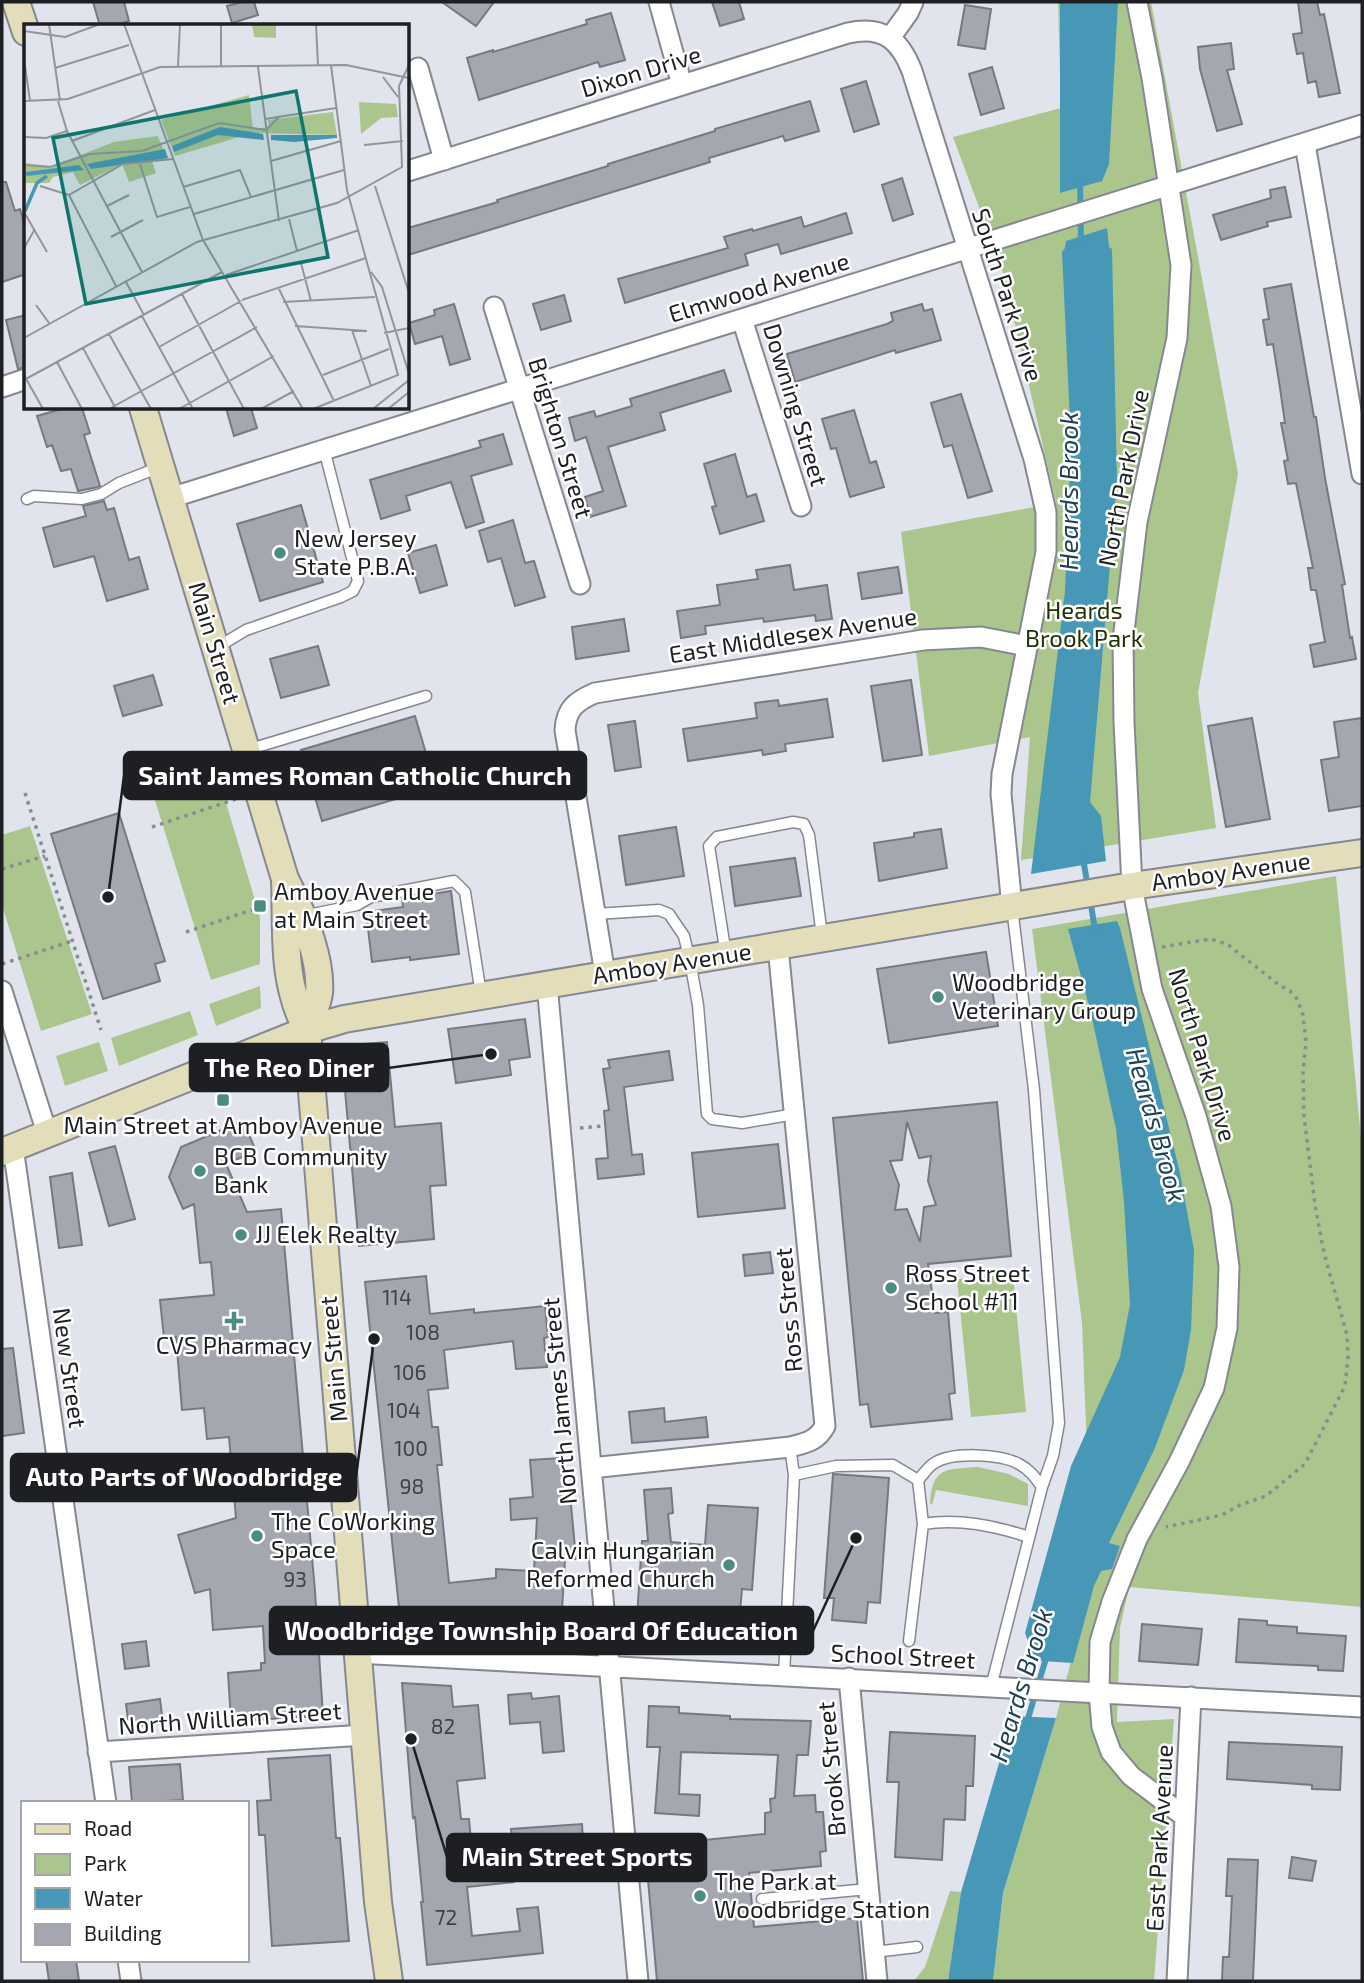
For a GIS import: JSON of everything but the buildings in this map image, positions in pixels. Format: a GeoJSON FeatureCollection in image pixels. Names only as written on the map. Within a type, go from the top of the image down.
{"type":"FeatureCollection","features":[{"type":"Feature","properties":{"kind":"main road"},"geometry":{"type":"LineString","coordinates":[[16,2],[24,26]]}},
{"type":"Feature","properties":{"kind":"main road","name":"Main Street"},"geometry":{"type":"LineString","coordinates":[[144,410],[258,792],[291,898],[318,971],[319,993],[307,1030],[357,1653],[379,1902],[389,1981]]}},
{"type":"Feature","properties":{"kind":"main road","name":"Amboy Avenue"},"geometry":{"type":"LineString","coordinates":[[8,1149],[307,1030],[344,1019],[1121,888],[1362,853]]}},
{"type":"Feature","properties":{"kind":"street"},"geometry":{"type":"LineString","coordinates":[[659,2],[682,85]]}},
{"type":"Feature","properties":{"kind":"street"},"geometry":{"type":"LineString","coordinates":[[890,38],[913,2]]}},
{"type":"Feature","properties":{"kind":"street","name":"North Park Drive"},"geometry":{"type":"LineString","coordinates":[[1137,2],[1181,264],[1177,338],[1137,522],[1123,640],[1121,888],[1146,949],[1153,989],[1196,1116],[1222,1206],[1229,1267],[1227,1328],[1214,1388],[1196,1430],[1145,1525],[1112,1602],[1100,1642],[1099,1693],[1102,1727],[1111,1752],[1131,1776],[1185,1817]]}},
{"type":"Feature","properties":{"kind":"street","name":"Dixon Drive"},"geometry":{"type":"LineString","coordinates":[[410,170],[848,33],[872,31],[890,38]]}},
{"type":"Feature","properties":{"kind":"street","name":"South Park Drive"},"geometry":{"type":"LineString","coordinates":[[890,38],[901,48],[912,71],[1044,500],[1046,552],[1002,774],[1012,907]]}},
{"type":"Feature","properties":{"kind":"street"},"geometry":{"type":"LineString","coordinates":[[418,68],[444,160]]}},
{"type":"Feature","properties":{"kind":"street","name":"Elmwood Avenue"},"geometry":{"type":"LineString","coordinates":[[170,498],[1362,125]]}},
{"type":"Feature","properties":{"kind":"street"},"geometry":{"type":"LineString","coordinates":[[1305,144],[1362,474]]}},
{"type":"Feature","properties":{"kind":"street","name":"Brighton Street"},"geometry":{"type":"LineString","coordinates":[[494,307],[580,584]]}},
{"type":"Feature","properties":{"kind":"street","name":"Downing Street"},"geometry":{"type":"LineString","coordinates":[[742,319],[801,506]]}},
{"type":"Feature","properties":{"kind":"street"},"geometry":{"type":"LineString","coordinates":[[2,387],[24,380]]}},
{"type":"Feature","properties":{"kind":"street","name":"East Middlesex Avenue"},"geometry":{"type":"LineString","coordinates":[[595,914],[565,730],[571,707],[583,698],[595,692],[923,640],[981,637],[1027,646]]}},
{"type":"Feature","properties":{"kind":"street"},"geometry":{"type":"LineString","coordinates":[[595,914],[605,974]]}},
{"type":"Feature","properties":{"kind":"street","name":"Ross Street"},"geometry":{"type":"LineString","coordinates":[[591,1468],[790,1447],[809,1443],[820,1436],[825,1426],[778,947]]}},
{"type":"Feature","properties":{"kind":"street","name":"North James Street"},"geometry":{"type":"LineString","coordinates":[[547,984],[638,1981]]}},
{"type":"Feature","properties":{"kind":"street"},"geometry":{"type":"LineString","coordinates":[[2,991],[47,1133]]}},
{"type":"Feature","properties":{"kind":"street","name":"New Street"},"geometry":{"type":"LineString","coordinates":[[8,1149],[106,1801]]}},
{"type":"Feature","properties":{"kind":"street","name":"School Street"},"geometry":{"type":"LineString","coordinates":[[357,1653],[1362,1707]]}},
{"type":"Feature","properties":{"kind":"street","name":"Brook Street"},"geometry":{"type":"LineString","coordinates":[[849,1678],[877,1981]]}},
{"type":"Feature","properties":{"kind":"street","name":"East Park Avenue"},"geometry":{"type":"LineString","coordinates":[[1177,1981],[1191,1697]]}},
{"type":"Feature","properties":{"kind":"street","name":"North William Street"},"geometry":{"type":"LineString","coordinates":[[99,1752],[365,1735]]}},
{"type":"Feature","properties":{"kind":"street"},"geometry":{"type":"LineString","coordinates":[[128,1962],[131,1981]]}},
{"type":"Feature","properties":{"kind":"lane"},"geometry":{"type":"LineString","coordinates":[[215,648],[246,630],[353,591],[358,581],[324,449]]}},
{"type":"Feature","properties":{"kind":"lane"},"geometry":{"type":"LineString","coordinates":[[27,499],[34,496],[82,499],[101,494],[119,483],[161,467]]}},
{"type":"Feature","properties":{"kind":"lane"},"geometry":{"type":"LineString","coordinates":[[246,750],[426,696]]}},
{"type":"Feature","properties":{"kind":"lane"},"geometry":{"type":"LineString","coordinates":[[726,955],[709,846],[717,837],[793,822],[804,824],[809,835],[823,940]]}},
{"type":"Feature","properties":{"kind":"lane"},"geometry":{"type":"LineString","coordinates":[[291,898],[358,905],[371,897],[454,881],[465,892],[481,995]]}},
{"type":"Feature","properties":{"kind":"lane"},"geometry":{"type":"LineString","coordinates":[[990,1687],[1042,1487],[1053,1456],[1059,1423],[1032,1062],[1012,907]]}},
{"type":"Feature","properties":{"kind":"lane"},"geometry":{"type":"LineString","coordinates":[[595,914],[659,910],[668,914],[684,936],[698,1005],[707,1114],[712,1119],[742,1123],[795,1114]]}},
{"type":"Feature","properties":{"kind":"lane"},"geometry":{"type":"LineString","coordinates":[[784,1675],[794,1475],[790,1447]]}},
{"type":"Feature","properties":{"kind":"lane"},"geometry":{"type":"LineString","coordinates":[[909,1641],[923,1524],[918,1480],[934,1463],[952,1457],[976,1455],[1016,1462],[1032,1472],[1042,1487]]}},
{"type":"Feature","properties":{"kind":"lane"},"geometry":{"type":"LineString","coordinates":[[794,1475],[836,1466],[893,1465],[918,1480]]}},
{"type":"Feature","properties":{"kind":"lane"},"geometry":{"type":"LineString","coordinates":[[923,1524],[943,1521],[1000,1527],[1029,1537]]}},
{"type":"Feature","properties":{"kind":"lane"},"geometry":{"type":"LineString","coordinates":[[762,1899],[868,1889]]}},
{"type":"Feature","properties":{"kind":"lane"},"geometry":{"type":"LineString","coordinates":[[873,1952],[917,1947]]}},
{"type":"Feature","properties":{"kind":"path"},"geometry":{"type":"LineString","coordinates":[[152,827],[258,792]]}},
{"type":"Feature","properties":{"kind":"path"},"geometry":{"type":"LineString","coordinates":[[25,793],[101,1030]]}},
{"type":"Feature","properties":{"kind":"path"},"geometry":{"type":"LineString","coordinates":[[2,869],[45,856]]}},
{"type":"Feature","properties":{"kind":"path"},"geometry":{"type":"LineString","coordinates":[[186,932],[291,898]]}},
{"type":"Feature","properties":{"kind":"path"},"geometry":{"type":"LineString","coordinates":[[1145,1525],[1161,1528],[1205,1520],[1266,1496],[1282,1485],[1305,1464],[1320,1430],[1345,1386],[1348,1358],[1344,1322],[1324,1254],[1315,1206],[1304,1116],[1303,1072],[1306,1042],[1303,1015],[1297,999],[1227,944],[1210,939],[1146,949]]}},
{"type":"Feature","properties":{"kind":"path"},"geometry":{"type":"LineString","coordinates":[[2,964],[72,941]]}},
{"type":"Feature","properties":{"kind":"green space","name":"Heards Brook Park"},"geometry":{"type":"Polygon","coordinates":[[[1058,2],[1151,2],[1238,474],[1198,693],[1216,828],[1021,860],[1030,737],[929,756],[901,532],[1056,503],[1003,272],[953,137],[1061,108],[1058,2]]]}},
{"type":"Feature","properties":{"kind":"green space"},"geometry":{"type":"Polygon","coordinates":[[[213,759],[260,917],[260,964],[211,980],[148,778],[213,759]]]}},
{"type":"Feature","properties":{"kind":"green space"},"geometry":{"type":"Polygon","coordinates":[[[30,826],[92,1014],[41,1031],[2,905],[2,835],[30,826]]]}},
{"type":"Feature","properties":{"kind":"green space"},"geometry":{"type":"Polygon","coordinates":[[[1336,876],[1362,1149],[1362,1607],[1129,1587],[1120,1628],[1117,1722],[1174,1719],[1154,1981],[993,1981],[1003,1893],[1056,1718],[1092,1582],[1082,1323],[1032,929],[1336,876]]]}},
{"type":"Feature","properties":{"kind":"green space"},"geometry":{"type":"Polygon","coordinates":[[[260,986],[261,1008],[216,1026],[209,1004],[260,986]]]}},
{"type":"Feature","properties":{"kind":"green space"},"geometry":{"type":"Polygon","coordinates":[[[190,1011],[198,1035],[119,1066],[111,1038],[190,1011]]]}},
{"type":"Feature","properties":{"kind":"green space"},"geometry":{"type":"Polygon","coordinates":[[[99,1042],[108,1071],[65,1086],[56,1056],[99,1042]]]}},
{"type":"Feature","properties":{"kind":"green space"},"geometry":{"type":"Polygon","coordinates":[[[1013,1274],[1026,1412],[971,1417],[957,1279],[1013,1274]]]}},
{"type":"Feature","properties":{"kind":"green space"},"geometry":{"type":"Polygon","coordinates":[[[978,1467],[1009,1474],[1028,1484],[1028,1506],[936,1490],[932,1505],[930,1503],[934,1482],[943,1472],[978,1467]]]}},
{"type":"Feature","properties":{"kind":"green space"},"geometry":{"type":"Polygon","coordinates":[[[950,1891],[961,1892],[948,1981],[914,1981],[925,1967],[950,1891]]]}},
{"type":"Feature","properties":{"kind":"water"},"geometry":{"type":"Polygon","coordinates":[[[1060,2],[1118,2],[1109,164],[1102,181],[1060,193],[1060,2]]]}},
{"type":"Feature","properties":{"kind":"water"},"geometry":{"type":"Polygon","coordinates":[[[1107,228],[1109,247],[1112,249],[1117,482],[1090,802],[1101,816],[1106,861],[1031,874],[1065,591],[1071,443],[1062,252],[1066,241],[1107,228]]]}},
{"type":"Feature","properties":{"kind":"water"},"geometry":{"type":"Polygon","coordinates":[[[1117,921],[1180,1173],[1194,1250],[1191,1330],[1184,1370],[1155,1448],[1109,1543],[1120,1546],[1112,1569],[1101,1571],[1094,1586],[1073,1663],[1026,1660],[1029,1644],[1025,1633],[1071,1466],[1120,1357],[1130,1304],[1124,1202],[1116,1129],[1090,1009],[1068,929],[1117,921]]]}},
{"type":"Feature","properties":{"kind":"water"},"geometry":{"type":"Polygon","coordinates":[[[1013,1716],[1056,1718],[1003,1893],[993,1981],[948,1981],[961,1892],[1013,1716]]]}},
{"type":"Feature","properties":{"kind":"waterway","name":"Heards Brook"},"geometry":{"type":"LineString","coordinates":[[1080,179],[1081,245]]}},
{"type":"Feature","properties":{"kind":"waterway","name":"Heards Brook"},"geometry":{"type":"LineString","coordinates":[[1083,858],[1088,888]]}},
{"type":"Feature","properties":{"kind":"waterway","name":"Heards Brook"},"geometry":{"type":"LineString","coordinates":[[1090,899],[1095,930]]}},
{"type":"Feature","properties":{"kind":"waterway","name":"Heards Brook"},"geometry":{"type":"LineString","coordinates":[[1027,1722],[1047,1655]]}},
{"type":"Feature","properties":{"kind":"place","name":"New Jersey State P.B.A."},"geometry":{"type":"Point","coordinates":[280,553]}},
{"type":"Feature","properties":{"kind":"place","name":"Saint James Roman Catholic Church"},"geometry":{"type":"Point","coordinates":[108,897]}},
{"type":"Feature","properties":{"kind":"place","name":"Amboy Avenue at Main Street"},"geometry":{"type":"Point","coordinates":[260,906]}},
{"type":"Feature","properties":{"kind":"place","name":"Woodbridge Veterinary Group"},"geometry":{"type":"Point","coordinates":[938,997]}},
{"type":"Feature","properties":{"kind":"place","name":"The Reo Diner"},"geometry":{"type":"Point","coordinates":[491,1054]}},
{"type":"Feature","properties":{"kind":"place","name":"Main Street at Amboy Avenue"},"geometry":{"type":"Point","coordinates":[223,1100]}},
{"type":"Feature","properties":{"kind":"place","name":"BCB Community Bank"},"geometry":{"type":"Point","coordinates":[200,1171]}},
{"type":"Feature","properties":{"kind":"place","name":"JJ Elek Realty"},"geometry":{"type":"Point","coordinates":[241,1235]}},
{"type":"Feature","properties":{"kind":"place","name":"Ross Street School #11"},"geometry":{"type":"Point","coordinates":[891,1288]}},
{"type":"Feature","properties":{"kind":"place","name":"CVS Pharmacy"},"geometry":{"type":"Point","coordinates":[234,1321]}},
{"type":"Feature","properties":{"kind":"place","name":"Auto Parts of Woodbridge"},"geometry":{"type":"Point","coordinates":[374,1339]}},
{"type":"Feature","properties":{"kind":"place","name":"The CoWorking Space"},"geometry":{"type":"Point","coordinates":[257,1536]}},
{"type":"Feature","properties":{"kind":"place","name":"Woodbridge Township Board Of Education"},"geometry":{"type":"Point","coordinates":[856,1538]}},
{"type":"Feature","properties":{"kind":"place","name":"Calvin Hungarian Reformed Church"},"geometry":{"type":"Point","coordinates":[729,1565]}},
{"type":"Feature","properties":{"kind":"place","name":"Main Street Sports"},"geometry":{"type":"Point","coordinates":[411,1739]}},
{"type":"Feature","properties":{"kind":"place","name":"The Park at Woodbridge Station"},"geometry":{"type":"Point","coordinates":[700,1896]}}]}
